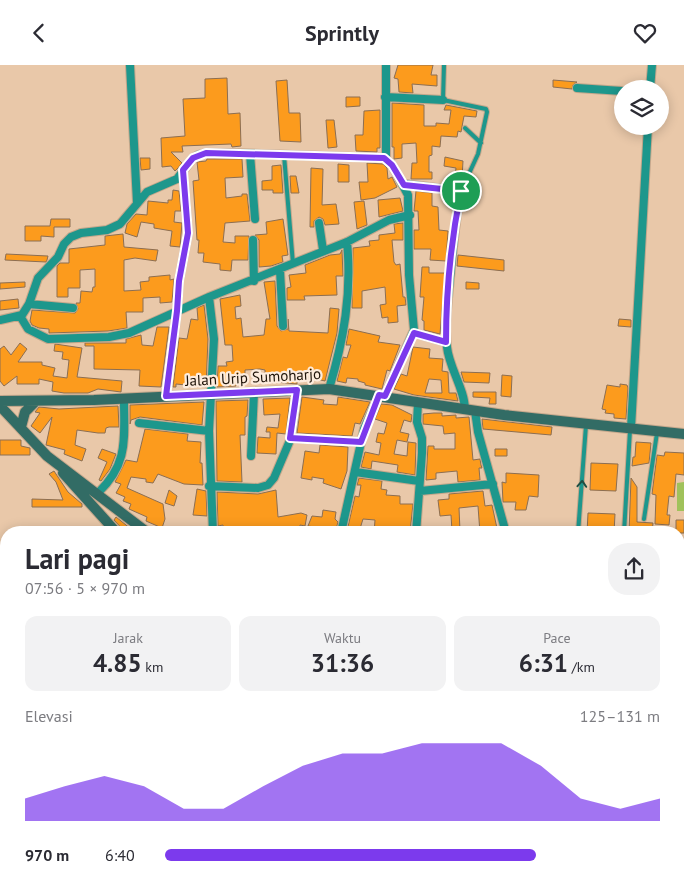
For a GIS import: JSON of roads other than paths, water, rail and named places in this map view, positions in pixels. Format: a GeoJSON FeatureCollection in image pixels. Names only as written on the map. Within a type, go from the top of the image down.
{"type":"FeatureCollection","features":[{"type":"Feature","properties":{"kind":"main road","name":"Jalan Urip Sumoharjo"},"geometry":{"type":"LineString","coordinates":[[0,401],[124,399],[330,389],[470,410],[684,434]]}},
{"type":"Feature","properties":{"kind":"main road"},"geometry":{"type":"LineString","coordinates":[[21,427],[25,412],[36,401]]}},
{"type":"Feature","properties":{"kind":"main road"},"geometry":{"type":"LineString","coordinates":[[0,406],[111,526]]}},
{"type":"Feature","properties":{"kind":"main road"},"geometry":{"type":"LineString","coordinates":[[47,455],[139,526]]}},
{"type":"Feature","properties":{"kind":"street"},"geometry":{"type":"LineString","coordinates":[[130,65],[137,203]]}},
{"type":"Feature","properties":{"kind":"street"},"geometry":{"type":"LineString","coordinates":[[343,526],[361,442],[414,333],[409,275],[410,215],[408,195],[404,185],[386,158],[386,65]]}},
{"type":"Feature","properties":{"kind":"street"},"geometry":{"type":"LineString","coordinates":[[651,80],[652,65]]}},
{"type":"Feature","properties":{"kind":"street"},"geometry":{"type":"LineString","coordinates":[[577,88],[614,90]]}},
{"type":"Feature","properties":{"kind":"street"},"geometry":{"type":"LineString","coordinates":[[385,97],[443,100]]}},
{"type":"Feature","properties":{"kind":"street"},"geometry":{"type":"LineString","coordinates":[[631,428],[647,135]]}},
{"type":"Feature","properties":{"kind":"street"},"geometry":{"type":"LineString","coordinates":[[0,320],[20,316],[29,304],[38,278],[58,257],[66,241],[81,233],[116,227],[123,222],[146,192],[177,179],[193,158],[206,153],[386,158]]}},
{"type":"Feature","properties":{"kind":"street"},"geometry":{"type":"LineString","coordinates":[[250,154],[255,219]]}},
{"type":"Feature","properties":{"kind":"street"},"geometry":{"type":"LineString","coordinates":[[166,396],[179,281],[188,233],[183,170]]}},
{"type":"Feature","properties":{"kind":"street"},"geometry":{"type":"LineString","coordinates":[[404,185],[461,191],[453,248],[446,342],[450,365],[478,432],[504,526]]}},
{"type":"Feature","properties":{"kind":"street"},"geometry":{"type":"LineString","coordinates":[[20,316],[28,329],[36,335],[48,339],[109,337],[129,333],[209,297],[254,281],[323,250],[347,242],[384,223],[410,215]]}},
{"type":"Feature","properties":{"kind":"street"},"geometry":{"type":"LineString","coordinates":[[319,223],[323,250]]}},
{"type":"Feature","properties":{"kind":"street"},"geometry":{"type":"LineString","coordinates":[[253,240],[254,281]]}},
{"type":"Feature","properties":{"kind":"street"},"geometry":{"type":"LineString","coordinates":[[330,389],[340,353],[347,315],[350,272],[347,242]]}},
{"type":"Feature","properties":{"kind":"street"},"geometry":{"type":"LineString","coordinates":[[280,270],[283,327]]}},
{"type":"Feature","properties":{"kind":"street"},"geometry":{"type":"LineString","coordinates":[[209,297],[214,339],[209,431],[209,486],[212,526]]}},
{"type":"Feature","properties":{"kind":"street"},"geometry":{"type":"LineString","coordinates":[[29,304],[73,308]]}},
{"type":"Feature","properties":{"kind":"street"},"geometry":{"type":"LineString","coordinates":[[414,333],[446,342]]}},
{"type":"Feature","properties":{"kind":"street"},"geometry":{"type":"LineString","coordinates":[[209,486],[253,488],[268,485],[274,478],[290,438],[297,390]]}},
{"type":"Feature","properties":{"kind":"street"},"geometry":{"type":"LineString","coordinates":[[251,456],[254,393]]}},
{"type":"Feature","properties":{"kind":"street"},"geometry":{"type":"LineString","coordinates":[[98,493],[114,475],[123,456],[124,399]]}},
{"type":"Feature","properties":{"kind":"street"},"geometry":{"type":"LineString","coordinates":[[417,526],[422,453],[422,438],[417,422],[418,403]]}},
{"type":"Feature","properties":{"kind":"street"},"geometry":{"type":"LineString","coordinates":[[139,423],[209,431]]}},
{"type":"Feature","properties":{"kind":"street"},"geometry":{"type":"LineString","coordinates":[[290,438],[361,442]]}},
{"type":"Feature","properties":{"kind":"street"},"geometry":{"type":"LineString","coordinates":[[355,472],[419,481]]}},
{"type":"Feature","properties":{"kind":"street"},"geometry":{"type":"LineString","coordinates":[[420,491],[493,484]]}},
{"type":"Feature","properties":{"kind":"lane"},"geometry":{"type":"LineString","coordinates":[[444,65],[443,100],[486,109],[487,116],[481,143],[461,191]]}},
{"type":"Feature","properties":{"kind":"lane"},"geometry":{"type":"LineString","coordinates":[[465,128],[481,143]]}},
{"type":"Feature","properties":{"kind":"lane"},"geometry":{"type":"LineString","coordinates":[[284,155],[292,264]]}},
{"type":"Feature","properties":{"kind":"lane"},"geometry":{"type":"LineString","coordinates":[[579,526],[587,423]]}},
{"type":"Feature","properties":{"kind":"lane"},"geometry":{"type":"LineString","coordinates":[[624,526],[631,428]]}},
{"type":"Feature","properties":{"kind":"lane"},"geometry":{"type":"LineString","coordinates":[[644,519],[657,431]]}}]}
